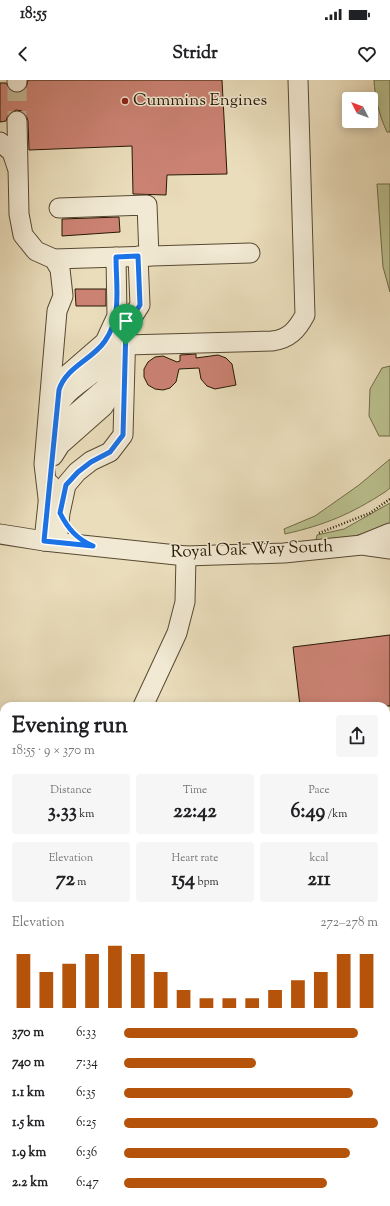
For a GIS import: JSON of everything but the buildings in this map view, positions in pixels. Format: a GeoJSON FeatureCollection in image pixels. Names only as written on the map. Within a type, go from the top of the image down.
{"type":"FeatureCollection","features":[{"type":"Feature","properties":{"kind":"street"},"geometry":{"type":"LineString","coordinates":[[115,350],[272,342],[281,340],[298,328],[305,315],[298,80]]}},
{"type":"Feature","properties":{"kind":"street"},"geometry":{"type":"LineString","coordinates":[[18,121],[19,214],[23,235],[36,251],[54,259],[250,253]]}},
{"type":"Feature","properties":{"kind":"street"},"geometry":{"type":"LineString","coordinates":[[0,142],[12,152],[18,175]]}},
{"type":"Feature","properties":{"kind":"street"},"geometry":{"type":"LineString","coordinates":[[48,498],[54,436],[65,396],[115,350],[126,327],[140,305],[148,205],[59,208]]}},
{"type":"Feature","properties":{"kind":"street"},"geometry":{"type":"LineString","coordinates":[[115,350],[109,381],[105,388],[62,425],[54,436],[56,458],[104,414],[109,403],[115,350],[116,257]]}},
{"type":"Feature","properties":{"kind":"street"},"geometry":{"type":"LineString","coordinates":[[51,541],[44,464],[57,311],[62,296],[60,269],[54,259]]}},
{"type":"Feature","properties":{"kind":"street"},"geometry":{"type":"LineString","coordinates":[[51,541],[60,513],[66,485],[78,472],[91,462],[110,452],[123,435],[115,350]]}},
{"type":"Feature","properties":{"kind":"street"},"geometry":{"type":"LineString","coordinates":[[60,513],[73,533],[93,546]]}},
{"type":"Feature","properties":{"kind":"street","name":"Royal Oak Way South"},"geometry":{"type":"LineString","coordinates":[[0,534],[186,556],[284,553],[362,545],[390,549]]}},
{"type":"Feature","properties":{"kind":"street","name":"Royal Oak Way South"},"geometry":{"type":"LineString","coordinates":[[362,545],[390,534]]}},
{"type":"Feature","properties":{"kind":"street"},"geometry":{"type":"LineString","coordinates":[[145,702],[177,633],[185,602],[186,556]]}},
{"type":"Feature","properties":{"kind":"path"},"geometry":{"type":"LineString","coordinates":[[316,534],[370,513],[390,499]]}},
{"type":"Feature","properties":{"kind":"green space"},"geometry":{"type":"Polygon","coordinates":[[[374,80],[390,80],[390,132],[387,132],[384,126],[378,106],[378,92],[375,92],[374,80]]]}},
{"type":"Feature","properties":{"kind":"green space"},"geometry":{"type":"Polygon","coordinates":[[[377,184],[390,184],[390,292],[383,267],[377,184]]]}},
{"type":"Feature","properties":{"kind":"green space"},"geometry":{"type":"Polygon","coordinates":[[[390,366],[390,436],[379,436],[369,416],[370,389],[382,368],[390,366]]]}},
{"type":"Feature","properties":{"kind":"green space"},"geometry":{"type":"Polygon","coordinates":[[[390,459],[390,488],[385,492],[349,513],[313,527],[285,534],[284,529],[315,516],[359,485],[390,459]]]}},
{"type":"Feature","properties":{"kind":"green space"},"geometry":{"type":"Polygon","coordinates":[[[390,503],[390,525],[355,536],[316,540],[317,535],[344,529],[390,503]]]}},
{"type":"Feature","properties":{"kind":"tunnel"},"geometry":{"type":"LineString","coordinates":[[17,82],[17,121]]}},
{"type":"Feature","properties":{"kind":"place","name":"Cummins Engines"},"geometry":{"type":"Point","coordinates":[125,101]}},
{"type":"Feature","properties":{"kind":"route"},"geometry":{"type":"LineString","coordinates":[[138,256],[140,305],[126,327],[126,345],[123,435],[120,441],[110,452],[91,462],[78,472],[66,485],[60,513],[64,522],[76,536],[93,546],[44,541],[61,382],[105,342],[117,316],[116,257],[138,256]]}}]}
